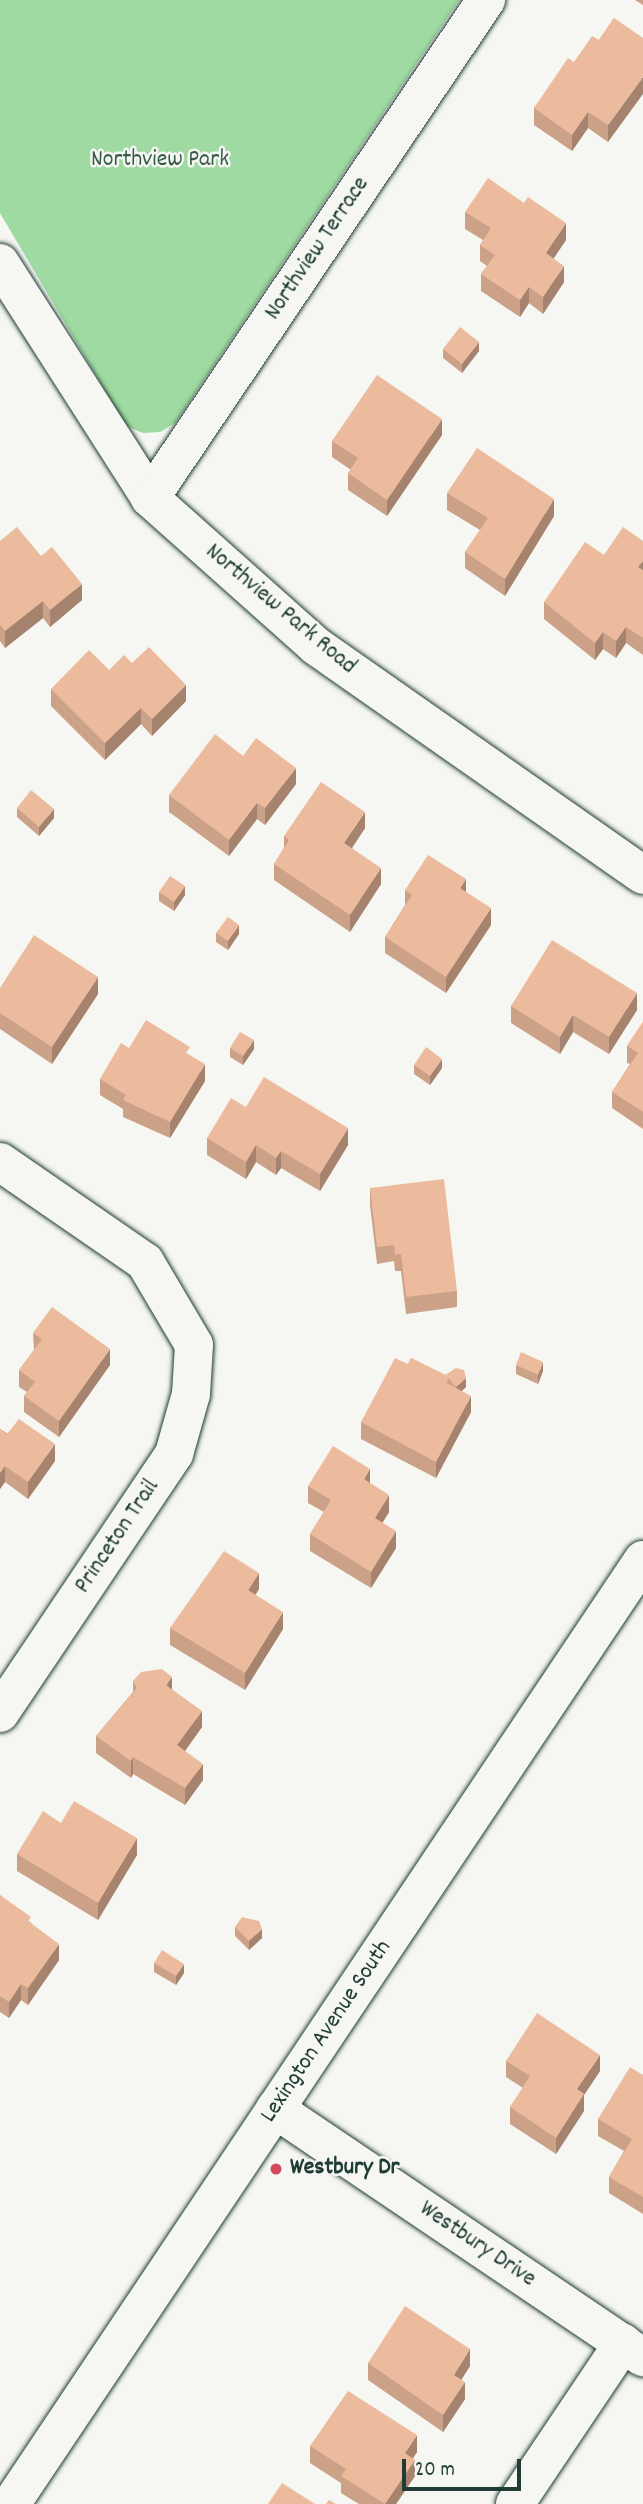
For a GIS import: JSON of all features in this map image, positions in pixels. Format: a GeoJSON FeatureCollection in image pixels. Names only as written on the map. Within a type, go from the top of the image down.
{"type":"FeatureCollection","features":[{"type":"Feature","properties":{"kind":"street","name":"Northview Terrace"},"geometry":{"type":"LineString","coordinates":[[150,498],[486,0]]}},
{"type":"Feature","properties":{"kind":"street","name":"Northview Park Road"},"geometry":{"type":"LineString","coordinates":[[0,263],[150,498],[316,646],[643,876]]}},
{"type":"Feature","properties":{"kind":"street","name":"Princeton Trail"},"geometry":{"type":"LineString","coordinates":[[0,1162],[145,1262],[194,1345],[191,1394],[174,1454],[0,1713]]}},
{"type":"Feature","properties":{"kind":"street","name":"Lexington Avenue South"},"geometry":{"type":"LineString","coordinates":[[11,2504],[643,1560]]}},
{"type":"Feature","properties":{"kind":"street","name":"Westbury Drive"},"geometry":{"type":"LineString","coordinates":[[275,2109],[633,2350]]}},
{"type":"Feature","properties":{"kind":"street"},"geometry":{"type":"LineString","coordinates":[[515,2504],[633,2350]]}},
{"type":"Feature","properties":{"kind":"green space","name":"Northview Park"},"geometry":{"type":"Polygon","coordinates":[[[0,0],[459,0],[175,423],[160,432],[143,433],[126,426],[0,213],[0,0]]]}},
{"type":"Feature","properties":{"kind":"building"},"geometry":{"type":"Polygon","coordinates":[[[614,18],[643,38],[643,77],[608,125],[588,112],[572,135],[534,108],[568,58],[574,62],[592,36],[599,40],[614,18]]]}},
{"type":"Feature","properties":{"kind":"building"},"geometry":{"type":"Polygon","coordinates":[[[488,178],[524,203],[528,197],[566,223],[546,253],[564,266],[543,297],[529,287],[520,300],[481,274],[495,255],[480,245],[491,228],[465,212],[488,178]]]}},
{"type":"Feature","properties":{"kind":"building"},"geometry":{"type":"Polygon","coordinates":[[[460,327],[479,342],[462,364],[443,349],[460,327]]]}},
{"type":"Feature","properties":{"kind":"building"},"geometry":{"type":"Polygon","coordinates":[[[377,375],[442,419],[387,500],[348,473],[358,458],[332,441],[377,375]]]}},
{"type":"Feature","properties":{"kind":"building"},"geometry":{"type":"Polygon","coordinates":[[[477,448],[554,499],[505,579],[465,552],[488,518],[447,493],[477,448]]]}},
{"type":"Feature","properties":{"kind":"building"},"geometry":{"type":"Polygon","coordinates":[[[17,527],[41,556],[52,547],[82,584],[50,610],[43,601],[5,631],[0,625],[0,541],[17,527]]]}},
{"type":"Feature","properties":{"kind":"building"},"geometry":{"type":"Polygon","coordinates":[[[623,527],[643,541],[643,561],[638,567],[643,570],[643,638],[626,627],[616,641],[603,632],[595,643],[544,602],[585,542],[604,555],[623,527]]]}},
{"type":"Feature","properties":{"kind":"building"},"geometry":{"type":"Polygon","coordinates":[[[149,647],[186,685],[152,719],[141,708],[105,743],[51,689],[89,650],[109,670],[124,655],[132,663],[149,647]]]}},
{"type":"Feature","properties":{"kind":"building"},"geometry":{"type":"Polygon","coordinates":[[[215,734],[243,756],[256,738],[296,768],[265,808],[257,803],[229,840],[169,795],[215,734]]]}},
{"type":"Feature","properties":{"kind":"building"},"geometry":{"type":"Polygon","coordinates":[[[321,782],[365,812],[344,843],[381,868],[350,915],[274,864],[289,840],[284,836],[321,782]]]}},
{"type":"Feature","properties":{"kind":"building"},"geometry":{"type":"Polygon","coordinates":[[[31,790],[54,809],[39,827],[17,808],[31,790]]]}},
{"type":"Feature","properties":{"kind":"building"},"geometry":{"type":"Polygon","coordinates":[[[428,855],[466,879],[460,888],[491,908],[446,977],[385,937],[412,895],[405,890],[428,855]]]}},
{"type":"Feature","properties":{"kind":"building"},"geometry":{"type":"Polygon","coordinates":[[[170,876],[185,886],[174,902],[159,892],[170,876]]]}},
{"type":"Feature","properties":{"kind":"building"},"geometry":{"type":"Polygon","coordinates":[[[228,917],[239,925],[228,941],[216,933],[228,917]]]}},
{"type":"Feature","properties":{"kind":"building"},"geometry":{"type":"Polygon","coordinates":[[[34,935],[98,977],[52,1047],[0,1013],[0,988],[34,935]]]}},
{"type":"Feature","properties":{"kind":"building"},"geometry":{"type":"Polygon","coordinates":[[[552,940],[637,993],[609,1037],[573,1015],[560,1037],[511,1006],[552,940]]]}},
{"type":"Feature","properties":{"kind":"building"},"geometry":{"type":"Polygon","coordinates":[[[146,1020],[190,1047],[186,1053],[205,1064],[170,1122],[123,1100],[126,1095],[100,1079],[121,1043],[129,1048],[146,1020]]]}},
{"type":"Feature","properties":{"kind":"building"},"geometry":{"type":"Polygon","coordinates":[[[643,1022],[643,1112],[612,1092],[638,1053],[627,1046],[643,1022]]]}},
{"type":"Feature","properties":{"kind":"building"},"geometry":{"type":"Polygon","coordinates":[[[240,1032],[254,1040],[243,1056],[230,1048],[240,1032]]]}},
{"type":"Feature","properties":{"kind":"building"},"geometry":{"type":"Polygon","coordinates":[[[426,1047],[442,1059],[430,1076],[414,1065],[426,1047]]]}},
{"type":"Feature","properties":{"kind":"building"},"geometry":{"type":"Polygon","coordinates":[[[264,1077],[348,1128],[320,1174],[281,1151],[276,1158],[256,1145],[246,1162],[207,1138],[231,1098],[246,1107],[264,1077]]]}},
{"type":"Feature","properties":{"kind":"building"},"geometry":{"type":"Polygon","coordinates":[[[444,1179],[457,1291],[406,1297],[401,1254],[395,1255],[394,1245],[377,1247],[370,1188],[444,1179]]]}},
{"type":"Feature","properties":{"kind":"building"},"geometry":{"type":"Polygon","coordinates":[[[52,1307],[110,1349],[59,1421],[24,1396],[35,1382],[19,1370],[42,1339],[33,1333],[52,1307]]]}},
{"type":"Feature","properties":{"kind":"building"},"geometry":{"type":"Polygon","coordinates":[[[521,1352],[543,1362],[538,1375],[516,1365],[521,1352]]]}},
{"type":"Feature","properties":{"kind":"building"},"geometry":{"type":"Polygon","coordinates":[[[395,1358],[408,1364],[411,1358],[448,1376],[447,1383],[471,1396],[436,1462],[361,1422],[395,1358]]]}},
{"type":"Feature","properties":{"kind":"building"},"geometry":{"type":"Polygon","coordinates":[[[456,1368],[464,1370],[466,1378],[456,1387],[445,1375],[456,1368]]]}},
{"type":"Feature","properties":{"kind":"building"},"geometry":{"type":"Polygon","coordinates":[[[19,1419],[55,1444],[28,1482],[5,1466],[0,1473],[0,1429],[7,1434],[19,1419]]]}},
{"type":"Feature","properties":{"kind":"building"},"geometry":{"type":"Polygon","coordinates":[[[333,1446],[370,1469],[364,1479],[389,1495],[375,1518],[396,1531],[371,1572],[310,1534],[331,1500],[308,1486],[333,1446]]]}},
{"type":"Feature","properties":{"kind":"building"},"geometry":{"type":"Polygon","coordinates":[[[224,1551],[259,1573],[248,1590],[283,1612],[245,1673],[170,1628],[224,1551]]]}},
{"type":"Feature","properties":{"kind":"building"},"geometry":{"type":"Polygon","coordinates":[[[162,1669],[172,1677],[166,1685],[202,1711],[177,1745],[203,1764],[185,1788],[133,1757],[131,1761],[96,1736],[137,1688],[133,1681],[141,1672],[162,1669]]]}},
{"type":"Feature","properties":{"kind":"building"},"geometry":{"type":"Polygon","coordinates":[[[74,1801],[137,1838],[98,1903],[17,1854],[43,1811],[61,1823],[74,1801]]]}},
{"type":"Feature","properties":{"kind":"building"},"geometry":{"type":"Polygon","coordinates":[[[0,1895],[31,1917],[28,1921],[59,1944],[28,1988],[21,1984],[9,2002],[0,1996],[0,1895]]]}},
{"type":"Feature","properties":{"kind":"building"},"geometry":{"type":"Polygon","coordinates":[[[242,1917],[259,1921],[262,1929],[249,1941],[235,1927],[242,1917]]]}},
{"type":"Feature","properties":{"kind":"building"},"geometry":{"type":"Polygon","coordinates":[[[162,1950],[184,1964],[176,1976],[154,1963],[162,1950]]]}},
{"type":"Feature","properties":{"kind":"building"},"geometry":{"type":"Polygon","coordinates":[[[537,2013],[600,2055],[577,2089],[584,2094],[556,2138],[510,2107],[530,2076],[506,2061],[537,2013]]]}},
{"type":"Feature","properties":{"kind":"building"},"geometry":{"type":"Polygon","coordinates":[[[630,2067],[643,2075],[643,2197],[609,2177],[632,2139],[598,2119],[630,2067]]]}},
{"type":"Feature","properties":{"kind":"building"},"geometry":{"type":"Polygon","coordinates":[[[405,2306],[470,2349],[454,2375],[465,2382],[443,2415],[368,2363],[405,2306]]]}},
{"type":"Feature","properties":{"kind":"building"},"geometry":{"type":"Polygon","coordinates":[[[348,2391],[417,2435],[405,2453],[415,2460],[385,2504],[341,2476],[346,2469],[310,2446],[348,2391]]]}},
{"type":"Feature","properties":{"kind":"building"},"geometry":{"type":"Polygon","coordinates":[[[282,2483],[315,2504],[268,2504],[282,2483]]]}},
{"type":"Feature","properties":{"kind":"place","name":"Westbury Dr"},"geometry":{"type":"Point","coordinates":[276,2169]}}]}
